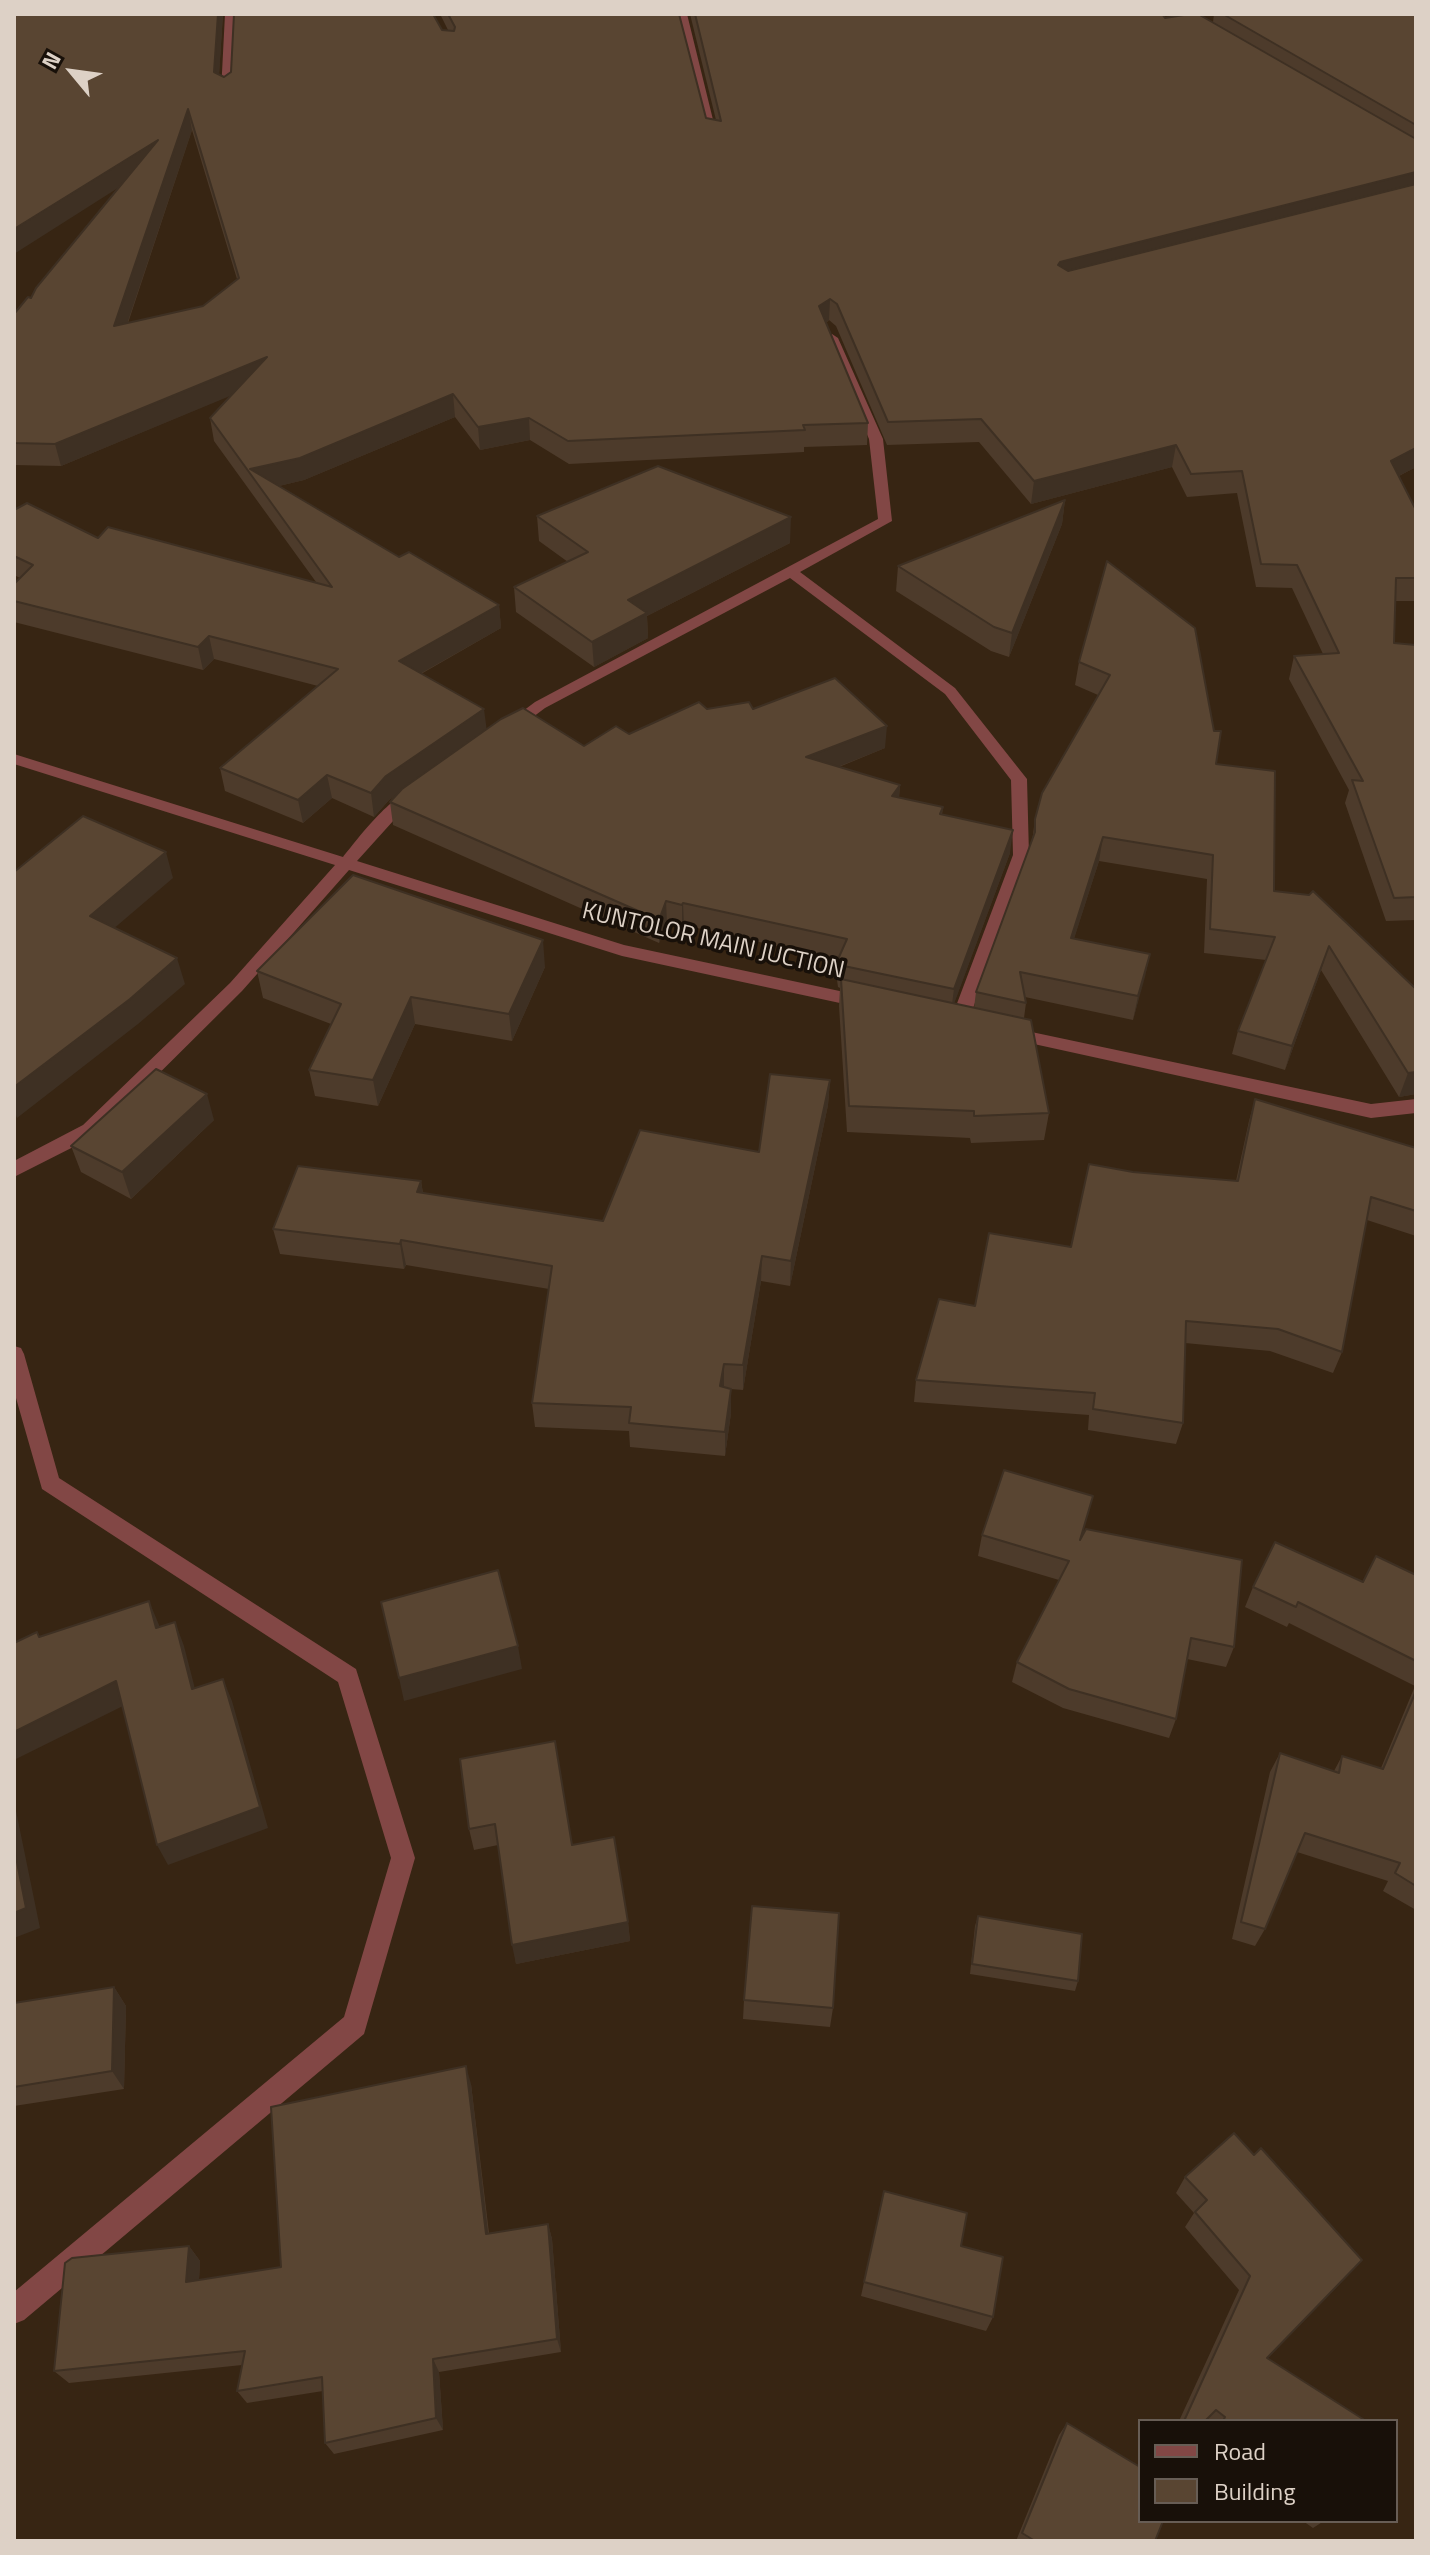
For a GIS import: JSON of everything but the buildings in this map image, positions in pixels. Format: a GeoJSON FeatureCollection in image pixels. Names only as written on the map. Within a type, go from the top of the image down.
{"type":"FeatureCollection","features":[{"type":"Feature","properties":{"kind":"street"},"geometry":{"type":"LineString","coordinates":[[226,92],[230,14]]}},
{"type":"Feature","properties":{"kind":"street"},"geometry":{"type":"LineString","coordinates":[[682,14],[714,138]]}},
{"type":"Feature","properties":{"kind":"street"},"geometry":{"type":"LineString","coordinates":[[488,742],[540,705],[885,521],[876,439],[827,327]]}},
{"type":"Feature","properties":{"kind":"street"},"geometry":{"type":"LineString","coordinates":[[790,571],[950,691],[1019,779],[1021,855],[966,1024],[1371,1111],[1416,1106]]}},
{"type":"Feature","properties":{"kind":"street","name":"KUNTOLOR MAIN JUCTION"},"geometry":{"type":"LineString","coordinates":[[14,759],[622,950],[882,1006]]}},
{"type":"Feature","properties":{"kind":"street"},"geometry":{"type":"LineString","coordinates":[[14,1170],[90,1130],[236,987],[397,806],[423,788]]}},
{"type":"Feature","properties":{"kind":"street"},"geometry":{"type":"LineString","coordinates":[[14,1354],[50,1483],[348,1676],[403,1858],[355,2025],[14,2310]]}}]}
